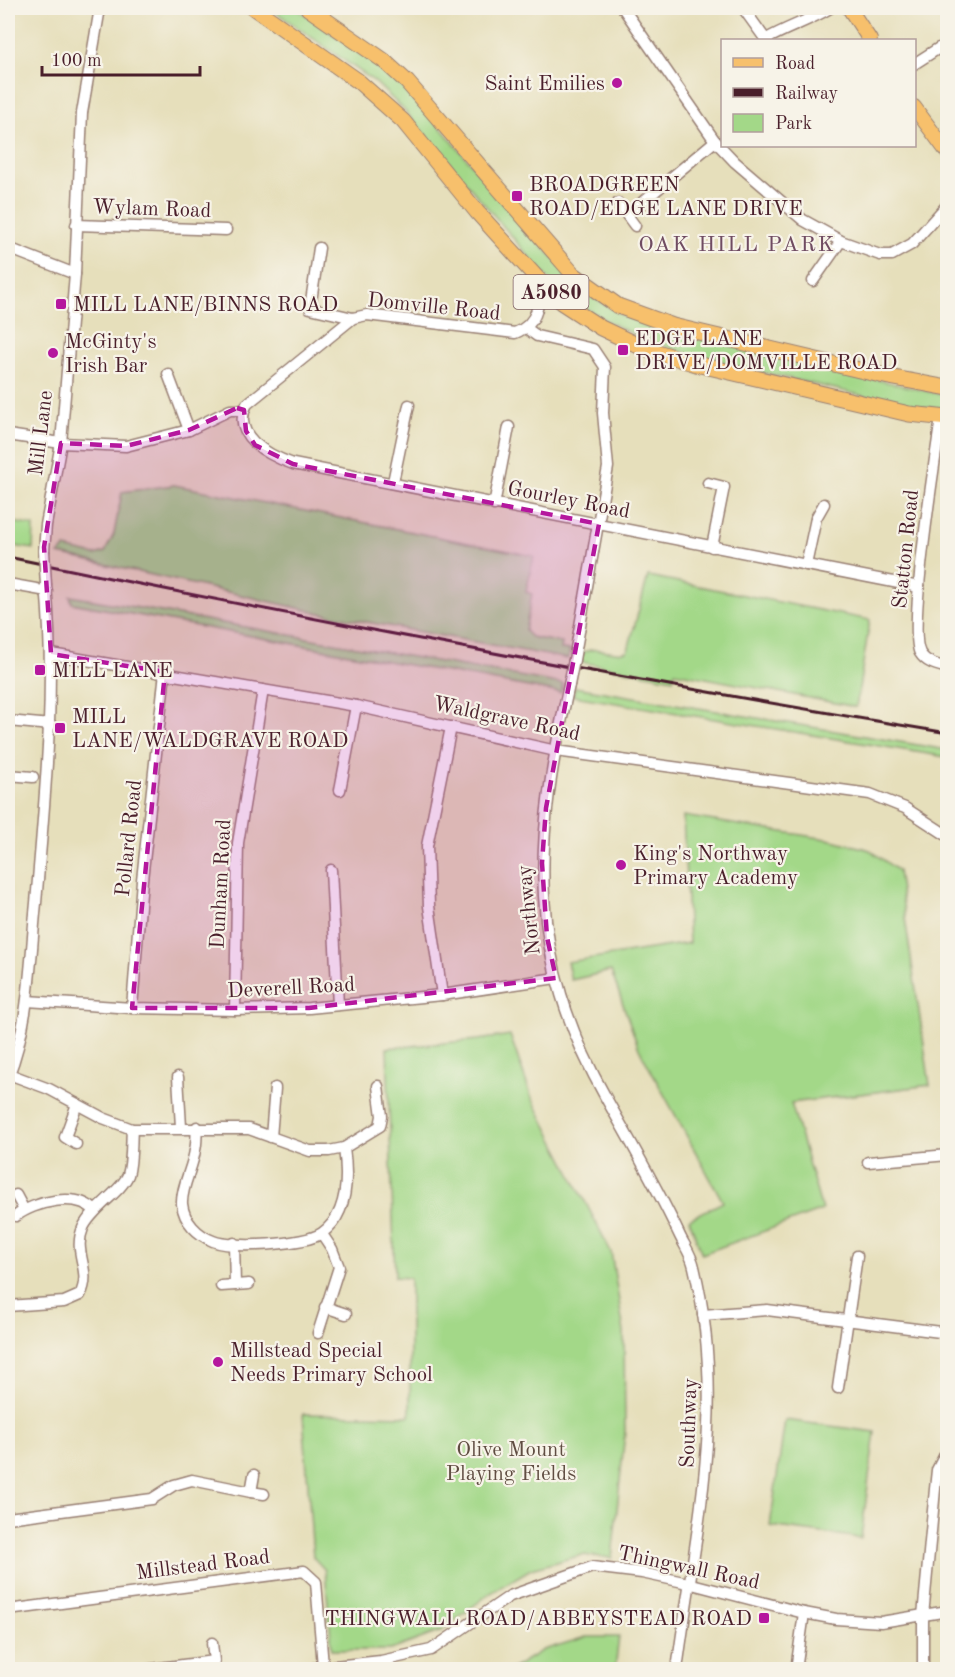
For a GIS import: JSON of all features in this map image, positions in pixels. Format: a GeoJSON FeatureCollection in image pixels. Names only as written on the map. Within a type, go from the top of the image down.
{"type":"FeatureCollection","features":[{"type":"Feature","properties":{"kind":"highway","name":"A5080"},"geometry":{"type":"LineString","coordinates":[[254,8],[358,81],[403,121],[477,212],[537,278],[561,302],[601,328],[664,355],[909,414],[944,418]]}},
{"type":"Feature","properties":{"kind":"highway","name":"A5080"},"geometry":{"type":"LineString","coordinates":[[308,8],[383,60],[407,82],[573,274],[618,306],[673,326],[889,377],[948,388]]}},
{"type":"Feature","properties":{"kind":"main road"},"geometry":{"type":"LineString","coordinates":[[853,9],[869,39]]}},
{"type":"Feature","properties":{"kind":"main road"},"geometry":{"type":"LineString","coordinates":[[916,108],[943,138],[948,153]]}},
{"type":"Feature","properties":{"kind":"street","name":"Mill Lane"},"geometry":{"type":"LineString","coordinates":[[8,1076],[27,1001],[51,725],[51,654],[44,551],[46,525],[61,443],[75,273],[82,113],[100,8]]}},
{"type":"Feature","properties":{"kind":"street"},"geometry":{"type":"LineString","coordinates":[[623,8],[715,141],[735,162],[804,220],[840,241],[880,255],[898,254],[912,244],[948,204]]}},
{"type":"Feature","properties":{"kind":"street"},"geometry":{"type":"LineString","coordinates":[[743,8],[764,39]]}},
{"type":"Feature","properties":{"kind":"street"},"geometry":{"type":"LineString","coordinates":[[767,39],[786,28],[801,25],[830,8]]}},
{"type":"Feature","properties":{"kind":"street"},"geometry":{"type":"LineString","coordinates":[[916,63],[948,46]]}},
{"type":"Feature","properties":{"kind":"street"},"geometry":{"type":"LineString","coordinates":[[627,215],[715,141]]}},
{"type":"Feature","properties":{"kind":"street"},"geometry":{"type":"LineString","coordinates":[[618,203],[635,226]]}},
{"type":"Feature","properties":{"kind":"street","name":"Wylam Road"},"geometry":{"type":"LineString","coordinates":[[76,225],[226,230]]}},
{"type":"Feature","properties":{"kind":"street"},"geometry":{"type":"LineString","coordinates":[[813,282],[840,241]]}},
{"type":"Feature","properties":{"kind":"street"},"geometry":{"type":"LineString","coordinates":[[8,248],[75,273]]}},
{"type":"Feature","properties":{"kind":"street"},"geometry":{"type":"LineString","coordinates":[[319,248],[310,308],[353,318]]}},
{"type":"Feature","properties":{"kind":"street","name":"Domville Road"},"geometry":{"type":"LineString","coordinates":[[244,410],[247,404],[353,318],[367,315],[509,334],[526,328],[537,313],[537,278]]}},
{"type":"Feature","properties":{"kind":"street","name":"Northway"},"geometry":{"type":"LineString","coordinates":[[526,328],[537,336],[585,345],[593,349],[602,360],[608,466],[556,751],[542,846],[547,937],[570,1026],[588,1067],[661,1196],[694,1264]]}},
{"type":"Feature","properties":{"kind":"street"},"geometry":{"type":"LineString","coordinates":[[168,374],[189,430]]}},
{"type":"Feature","properties":{"kind":"street"},"geometry":{"type":"LineString","coordinates":[[393,482],[409,405]]}},
{"type":"Feature","properties":{"kind":"street"},"geometry":{"type":"LineString","coordinates":[[8,435],[61,443],[126,446],[189,430],[230,410],[244,410]]}},
{"type":"Feature","properties":{"kind":"street","name":"Gourley Road"},"geometry":{"type":"LineString","coordinates":[[244,410],[246,431],[255,445],[267,455],[293,464],[919,587]]}},
{"type":"Feature","properties":{"kind":"street","name":"Statton Road"},"geometry":{"type":"LineString","coordinates":[[944,418],[919,587],[916,642],[921,654],[933,664],[948,668]]}},
{"type":"Feature","properties":{"kind":"street"},"geometry":{"type":"LineString","coordinates":[[494,505],[509,426]]}},
{"type":"Feature","properties":{"kind":"street"},"geometry":{"type":"LineString","coordinates":[[708,483],[724,487],[712,547]]}},
{"type":"Feature","properties":{"kind":"street"},"geometry":{"type":"LineString","coordinates":[[806,565],[816,518],[824,504]]}},
{"type":"Feature","properties":{"kind":"street"},"geometry":{"type":"LineString","coordinates":[[8,584],[47,588]]}},
{"type":"Feature","properties":{"kind":"street","name":"Waldgrave Road"},"geometry":{"type":"LineString","coordinates":[[51,654],[356,706],[556,751],[870,794],[905,808],[948,836]]}},
{"type":"Feature","properties":{"kind":"street","name":"Pollard Road"},"geometry":{"type":"LineString","coordinates":[[132,1008],[165,672]]}},
{"type":"Feature","properties":{"kind":"street","name":"Dunham Road"},"geometry":{"type":"LineString","coordinates":[[235,1010],[238,843],[263,690]]}},
{"type":"Feature","properties":{"kind":"street"},"geometry":{"type":"LineString","coordinates":[[340,790],[356,706]]}},
{"type":"Feature","properties":{"kind":"street"},"geometry":{"type":"LineString","coordinates":[[8,722],[51,725]]}},
{"type":"Feature","properties":{"kind":"street"},"geometry":{"type":"LineString","coordinates":[[442,995],[429,906],[427,846],[451,727]]}},
{"type":"Feature","properties":{"kind":"street"},"geometry":{"type":"LineString","coordinates":[[8,775],[33,777]]}},
{"type":"Feature","properties":{"kind":"street"},"geometry":{"type":"LineString","coordinates":[[331,870],[338,1005]]}},
{"type":"Feature","properties":{"kind":"street","name":"Deverell Road"},"geometry":{"type":"LineString","coordinates":[[27,1001],[132,1008],[235,1010],[338,1005],[442,995],[556,978]]}},
{"type":"Feature","properties":{"kind":"street"},"geometry":{"type":"LineString","coordinates":[[8,1076],[49,1089],[132,1129],[181,1127],[249,1129],[310,1151],[344,1148],[380,1126],[374,1100],[378,1086]]}},
{"type":"Feature","properties":{"kind":"street"},"geometry":{"type":"LineString","coordinates":[[178,1077],[181,1127]]}},
{"type":"Feature","properties":{"kind":"street"},"geometry":{"type":"LineString","coordinates":[[271,1137],[275,1088]]}},
{"type":"Feature","properties":{"kind":"street"},"geometry":{"type":"LineString","coordinates":[[76,1144],[61,1140],[77,1104]]}},
{"type":"Feature","properties":{"kind":"street"},"geometry":{"type":"LineString","coordinates":[[197,1127],[196,1150],[182,1204],[192,1228],[202,1236],[216,1242],[297,1243],[322,1234],[333,1222],[346,1192],[348,1173],[344,1148]]}},
{"type":"Feature","properties":{"kind":"street"},"geometry":{"type":"LineString","coordinates":[[8,1306],[64,1302],[80,1295],[87,1275],[79,1255],[83,1228],[95,1211],[128,1176],[132,1129]]}},
{"type":"Feature","properties":{"kind":"street"},"geometry":{"type":"LineString","coordinates":[[868,1162],[948,1155]]}},
{"type":"Feature","properties":{"kind":"street"},"geometry":{"type":"LineString","coordinates":[[16,1195],[20,1213],[46,1203],[74,1200],[90,1205],[95,1211]]}},
{"type":"Feature","properties":{"kind":"street"},"geometry":{"type":"LineString","coordinates":[[318,1333],[339,1267],[332,1249],[322,1234]]}},
{"type":"Feature","properties":{"kind":"street"},"geometry":{"type":"LineString","coordinates":[[234,1243],[235,1285]]}},
{"type":"Feature","properties":{"kind":"street"},"geometry":{"type":"LineString","coordinates":[[838,1388],[857,1256]]}},
{"type":"Feature","properties":{"kind":"street","name":"Southway"},"geometry":{"type":"LineString","coordinates":[[677,1670],[688,1583],[702,1507],[709,1443],[711,1388],[703,1315],[694,1264]]}},
{"type":"Feature","properties":{"kind":"street"},"geometry":{"type":"LineString","coordinates":[[221,1286],[249,1284]]}},
{"type":"Feature","properties":{"kind":"street"},"geometry":{"type":"LineString","coordinates":[[325,1307],[346,1314]]}},
{"type":"Feature","properties":{"kind":"street"},"geometry":{"type":"LineString","coordinates":[[703,1315],[768,1310],[948,1333]]}},
{"type":"Feature","properties":{"kind":"street"},"geometry":{"type":"LineString","coordinates":[[923,1670],[923,1616],[937,1470],[948,1449]]}},
{"type":"Feature","properties":{"kind":"street"},"geometry":{"type":"LineString","coordinates":[[251,1492],[254,1475]]}},
{"type":"Feature","properties":{"kind":"street"},"geometry":{"type":"LineString","coordinates":[[8,1518],[152,1499],[174,1485],[192,1480],[264,1494]]}},
{"type":"Feature","properties":{"kind":"street","name":"Thingwall Road"},"geometry":{"type":"LineString","coordinates":[[298,1670],[381,1661],[431,1650],[510,1596],[591,1567],[642,1573],[804,1614],[858,1621],[881,1622],[948,1611]]}},
{"type":"Feature","properties":{"kind":"street","name":"Millstead Road"},"geometry":{"type":"LineString","coordinates":[[8,1610],[304,1571],[316,1582],[323,1666]]}},
{"type":"Feature","properties":{"kind":"street"},"geometry":{"type":"LineString","coordinates":[[796,1670],[804,1614]]}},
{"type":"Feature","properties":{"kind":"street"},"geometry":{"type":"LineString","coordinates":[[144,1670],[214,1661],[213,1643]]}},
{"type":"Feature","properties":{"kind":"highlighted area"},"geometry":{"type":"Polygon","coordinates":[[[237,408],[244,410],[246,431],[255,445],[293,464],[599,524],[546,808],[542,863],[547,937],[556,978],[309,1008],[132,1008],[165,672],[51,654],[44,547],[61,443],[126,446],[189,430],[237,408]]]}},
{"type":"Feature","properties":{"kind":"green space"},"geometry":{"type":"Polygon","coordinates":[[[270,8],[296,8],[403,83],[521,223],[586,293],[622,315],[674,332],[947,396],[947,409],[912,406],[878,399],[702,358],[634,334],[602,318],[572,298],[544,274],[404,110],[375,82],[270,8]]]}},
{"type":"Feature","properties":{"kind":"green space"},"geometry":{"type":"Polygon","coordinates":[[[174,485],[534,556],[526,592],[532,594],[525,631],[531,637],[562,643],[561,649],[570,650],[568,659],[329,615],[59,554],[65,548],[95,555],[105,552],[114,534],[122,492],[174,485]]]}},
{"type":"Feature","properties":{"kind":"green space"},"geometry":{"type":"Polygon","coordinates":[[[8,521],[34,526],[33,549],[8,545],[8,521]]]}},
{"type":"Feature","properties":{"kind":"green space"},"geometry":{"type":"Polygon","coordinates":[[[648,576],[870,620],[856,707],[675,672],[673,679],[580,662],[582,653],[589,650],[623,652],[628,650],[648,576]]]}},
{"type":"Feature","properties":{"kind":"green space"},"geometry":{"type":"Polygon","coordinates":[[[70,596],[563,684],[561,693],[72,603],[70,596]]]}},
{"type":"Feature","properties":{"kind":"green space"},"geometry":{"type":"Polygon","coordinates":[[[575,687],[947,750],[947,757],[573,696],[575,687]]]}},
{"type":"Feature","properties":{"kind":"green space"},"geometry":{"type":"Polygon","coordinates":[[[683,816],[833,840],[870,850],[898,871],[930,1085],[791,1103],[822,1210],[702,1254],[689,1219],[723,1202],[639,1049],[611,971],[571,980],[567,962],[689,943],[683,816]]]}},
{"type":"Feature","properties":{"kind":"green space","name":"Olive Mount Playing Fields"},"geometry":{"type":"Polygon","coordinates":[[[510,1035],[531,1096],[611,1252],[624,1332],[625,1432],[612,1558],[582,1555],[531,1569],[489,1594],[441,1631],[391,1650],[332,1650],[325,1570],[313,1557],[303,1414],[410,1416],[410,1278],[395,1277],[387,1048],[510,1035]]]}},
{"type":"Feature","properties":{"kind":"green space"},"geometry":{"type":"Polygon","coordinates":[[[785,1420],[875,1432],[861,1538],[770,1526],[785,1420]]]}},
{"type":"Feature","properties":{"kind":"green space"},"geometry":{"type":"Polygon","coordinates":[[[586,1637],[619,1637],[615,1669],[512,1669],[543,1650],[586,1637]]]}},
{"type":"Feature","properties":{"kind":"railway"},"geometry":{"type":"LineString","coordinates":[[8,557],[477,650],[948,733]]}},
{"type":"Feature","properties":{"kind":"place","name":"Saint Emilies"},"geometry":{"type":"Point","coordinates":[617,83]}},
{"type":"Feature","properties":{"kind":"place","name":"BROADGREEN ROAD/EDGE LANE DRIVE"},"geometry":{"type":"Point","coordinates":[517,196]}},
{"type":"Feature","properties":{"kind":"place","name":"MILL LANE/BINNS ROAD"},"geometry":{"type":"Point","coordinates":[61,304]}},
{"type":"Feature","properties":{"kind":"place","name":"EDGE LANE DRIVE/DOMVILLE ROAD"},"geometry":{"type":"Point","coordinates":[623,350]}},
{"type":"Feature","properties":{"kind":"place","name":"McGinty's Irish Bar"},"geometry":{"type":"Point","coordinates":[53,353]}},
{"type":"Feature","properties":{"kind":"place","name":"MILL LANE"},"geometry":{"type":"Point","coordinates":[40,670]}},
{"type":"Feature","properties":{"kind":"place","name":"MILL LANE/WALDGRAVE ROAD"},"geometry":{"type":"Point","coordinates":[60,728]}},
{"type":"Feature","properties":{"kind":"place","name":"King's Northway Primary Academy"},"geometry":{"type":"Point","coordinates":[621,865]}},
{"type":"Feature","properties":{"kind":"place","name":"Millstead Special Needs Primary School"},"geometry":{"type":"Point","coordinates":[218,1362]}},
{"type":"Feature","properties":{"kind":"place","name":"THINGWALL ROAD/ABBEYSTEAD ROAD"},"geometry":{"type":"Point","coordinates":[764,1618]}},
{"type":"Feature","properties":{"kind":"district","name":"OAK HILL PARK"},"geometry":{"type":"Point","coordinates":[737,243]}}]}
